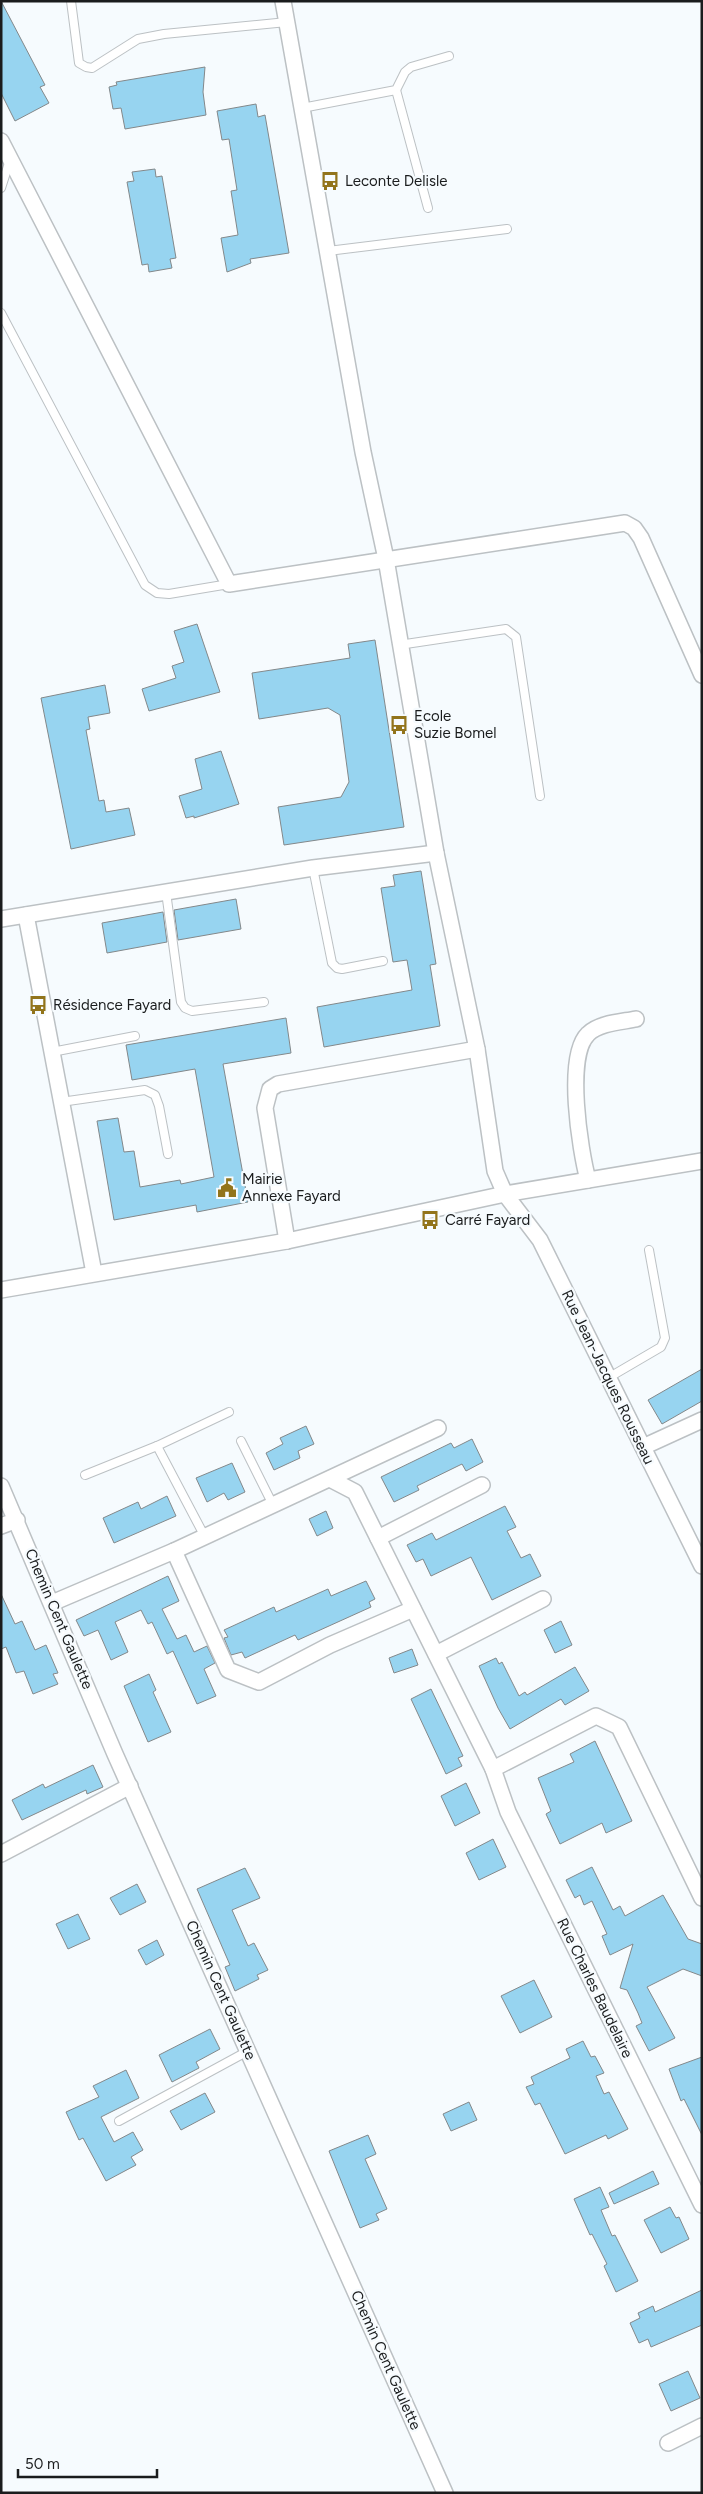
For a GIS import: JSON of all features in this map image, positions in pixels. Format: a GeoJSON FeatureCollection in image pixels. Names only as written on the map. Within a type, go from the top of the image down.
{"type":"FeatureCollection","features":[{"type":"Feature","properties":{"kind":"street","name":"Rue Jean-Jacques Rousseau"},"geometry":{"type":"LineString","coordinates":[[283,1],[363,452],[386,559],[399,645],[436,852],[477,1049],[495,1171],[505,1194],[540,1240],[702,1566]]}},
{"type":"Feature","properties":{"kind":"street"},"geometry":{"type":"LineString","coordinates":[[1,141],[228,584],[625,523],[634,528],[641,538],[702,675]]}},
{"type":"Feature","properties":{"kind":"street"},"geometry":{"type":"LineString","coordinates":[[1,919],[313,868],[436,852]]}},
{"type":"Feature","properties":{"kind":"street"},"geometry":{"type":"LineString","coordinates":[[26,915],[94,1273]]}},
{"type":"Feature","properties":{"kind":"street"},"geometry":{"type":"LineString","coordinates":[[588,1180],[577,1128],[576,1077],[579,1048],[588,1033],[603,1026],[636,1019]]}},
{"type":"Feature","properties":{"kind":"street"},"geometry":{"type":"LineString","coordinates":[[287,1241],[265,1108],[270,1089],[278,1084],[477,1049]]}},
{"type":"Feature","properties":{"kind":"street"},"geometry":{"type":"LineString","coordinates":[[1,1290],[287,1241],[505,1194],[702,1161]]}},
{"type":"Feature","properties":{"kind":"street"},"geometry":{"type":"LineString","coordinates":[[643,1447],[702,1420]]}},
{"type":"Feature","properties":{"kind":"street"},"geometry":{"type":"LineString","coordinates":[[52,1603],[205,1537],[438,1428]]}},
{"type":"Feature","properties":{"kind":"street","name":"Rue Charles Baudelaire"},"geometry":{"type":"LineString","coordinates":[[330,1479],[355,1492],[493,1770],[508,1812],[702,2205]]}},
{"type":"Feature","properties":{"kind":"street"},"geometry":{"type":"LineString","coordinates":[[378,1538],[482,1484]]}},
{"type":"Feature","properties":{"kind":"street","name":"Chemin Cent Gaulette"},"geometry":{"type":"LineString","coordinates":[[1,1486],[130,1786],[445,2493]]}},
{"type":"Feature","properties":{"kind":"street"},"geometry":{"type":"LineString","coordinates":[[1,1526],[17,1520]]}},
{"type":"Feature","properties":{"kind":"street"},"geometry":{"type":"LineString","coordinates":[[174,1551],[228,1670],[259,1682],[330,1645],[413,1609]]}},
{"type":"Feature","properties":{"kind":"street"},"geometry":{"type":"LineString","coordinates":[[436,1654],[543,1599]]}},
{"type":"Feature","properties":{"kind":"street"},"geometry":{"type":"LineString","coordinates":[[493,1770],[596,1716],[618,1727],[702,1898]]}},
{"type":"Feature","properties":{"kind":"street"},"geometry":{"type":"LineString","coordinates":[[1,1854],[130,1786]]}},
{"type":"Feature","properties":{"kind":"street"},"geometry":{"type":"LineString","coordinates":[[668,2443],[702,2426]]}},
{"type":"Feature","properties":{"kind":"lane"},"geometry":{"type":"LineString","coordinates":[[70,1],[79,63],[86,68],[92,68],[138,39],[164,34],[287,22]]}},
{"type":"Feature","properties":{"kind":"lane"},"geometry":{"type":"LineString","coordinates":[[428,208],[396,90],[405,72],[411,67],[449,56]]}},
{"type":"Feature","properties":{"kind":"lane"},"geometry":{"type":"LineString","coordinates":[[302,108],[396,90]]}},
{"type":"Feature","properties":{"kind":"lane"},"geometry":{"type":"LineString","coordinates":[[1,188],[10,160]]}},
{"type":"Feature","properties":{"kind":"lane"},"geometry":{"type":"LineString","coordinates":[[328,251],[507,229]]}},
{"type":"Feature","properties":{"kind":"lane"},"geometry":{"type":"LineString","coordinates":[[1,313],[145,585],[158,593],[169,594],[228,584]]}},
{"type":"Feature","properties":{"kind":"lane"},"geometry":{"type":"LineString","coordinates":[[399,645],[506,629],[512,632],[516,637],[540,796]]}},
{"type":"Feature","properties":{"kind":"lane"},"geometry":{"type":"LineString","coordinates":[[313,868],[332,963],[337,968],[342,968],[383,961]]}},
{"type":"Feature","properties":{"kind":"lane"},"geometry":{"type":"LineString","coordinates":[[166,892],[181,1002],[185,1008],[192,1011],[264,1002]]}},
{"type":"Feature","properties":{"kind":"lane"},"geometry":{"type":"LineString","coordinates":[[52,1052],[136,1036]]}},
{"type":"Feature","properties":{"kind":"lane"},"geometry":{"type":"LineString","coordinates":[[61,1102],[145,1090],[155,1094],[168,1154]]}},
{"type":"Feature","properties":{"kind":"lane"},"geometry":{"type":"LineString","coordinates":[[608,1378],[662,1347],[665,1338],[649,1250]]}},
{"type":"Feature","properties":{"kind":"lane"},"geometry":{"type":"LineString","coordinates":[[85,1475],[157,1446],[229,1412]]}},
{"type":"Feature","properties":{"kind":"lane"},"geometry":{"type":"LineString","coordinates":[[241,1441],[273,1505]]}},
{"type":"Feature","properties":{"kind":"lane"},"geometry":{"type":"LineString","coordinates":[[157,1446],[205,1537]]}},
{"type":"Feature","properties":{"kind":"lane"},"geometry":{"type":"LineString","coordinates":[[120,2121],[248,2051]]}},
{"type":"Feature","properties":{"kind":"building"},"geometry":{"type":"Polygon","coordinates":[[[1,1],[45,85],[40,87],[49,103],[15,121],[1,93],[1,1]]]}},
{"type":"Feature","properties":{"kind":"building"},"geometry":{"type":"Polygon","coordinates":[[[205,67],[203,92],[206,115],[125,129],[121,108],[113,109],[109,87],[117,85],[116,82],[205,67]]]}},
{"type":"Feature","properties":{"kind":"building"},"geometry":{"type":"Polygon","coordinates":[[[256,104],[258,117],[265,115],[289,253],[250,259],[251,263],[227,272],[221,238],[238,235],[231,191],[237,190],[229,139],[222,140],[217,111],[256,104]]]}},
{"type":"Feature","properties":{"kind":"building"},"geometry":{"type":"Polygon","coordinates":[[[155,169],[156,177],[162,176],[176,258],[170,259],[172,268],[149,272],[148,264],[142,265],[127,182],[134,181],[132,172],[155,169]]]}},
{"type":"Feature","properties":{"kind":"building"},"geometry":{"type":"Polygon","coordinates":[[[197,624],[220,692],[149,711],[142,689],[176,678],[172,666],[184,662],[174,631],[197,624]]]}},
{"type":"Feature","properties":{"kind":"building"},"geometry":{"type":"Polygon","coordinates":[[[375,640],[404,827],[284,845],[278,807],[341,797],[349,782],[340,715],[328,708],[259,719],[252,673],[350,658],[348,644],[375,640]]]}},
{"type":"Feature","properties":{"kind":"building"},"geometry":{"type":"Polygon","coordinates":[[[105,685],[110,713],[88,717],[90,729],[86,730],[99,801],[104,800],[106,812],[129,808],[135,835],[71,849],[41,698],[105,685]]]}},
{"type":"Feature","properties":{"kind":"building"},"geometry":{"type":"Polygon","coordinates":[[[221,751],[239,804],[194,818],[194,816],[186,818],[179,796],[202,789],[195,759],[221,751]]]}},
{"type":"Feature","properties":{"kind":"building"},"geometry":{"type":"Polygon","coordinates":[[[421,871],[436,964],[430,965],[440,1026],[324,1047],[317,1007],[412,990],[407,960],[393,962],[381,888],[395,886],[393,875],[421,871]]]}},
{"type":"Feature","properties":{"kind":"building"},"geometry":{"type":"Polygon","coordinates":[[[236,899],[241,929],[178,940],[174,910],[236,899]]]}},
{"type":"Feature","properties":{"kind":"building"},"geometry":{"type":"Polygon","coordinates":[[[163,912],[167,942],[107,953],[102,923],[163,912]]]}},
{"type":"Feature","properties":{"kind":"building"},"geometry":{"type":"Polygon","coordinates":[[[286,1018],[291,1053],[223,1064],[248,1202],[197,1212],[196,1205],[114,1220],[97,1121],[118,1118],[124,1152],[134,1151],[140,1187],[180,1180],[181,1184],[214,1177],[195,1069],[132,1080],[126,1045],[286,1018]]]}},
{"type":"Feature","properties":{"kind":"building"},"geometry":{"type":"Polygon","coordinates":[[[702,1369],[702,1401],[662,1424],[648,1400],[702,1369]]]}},
{"type":"Feature","properties":{"kind":"building"},"geometry":{"type":"Polygon","coordinates":[[[306,1426],[314,1444],[298,1451],[300,1458],[274,1470],[266,1453],[283,1444],[280,1438],[306,1426]]]}},
{"type":"Feature","properties":{"kind":"building"},"geometry":{"type":"Polygon","coordinates":[[[472,1439],[483,1462],[466,1471],[462,1464],[417,1486],[419,1490],[394,1502],[381,1477],[451,1443],[454,1448],[472,1439]]]}},
{"type":"Feature","properties":{"kind":"building"},"geometry":{"type":"Polygon","coordinates":[[[232,1463],[245,1492],[228,1500],[224,1493],[207,1502],[196,1478],[232,1463]]]}},
{"type":"Feature","properties":{"kind":"building"},"geometry":{"type":"Polygon","coordinates":[[[167,1496],[176,1516],[114,1543],[103,1518],[138,1502],[141,1509],[167,1496]]]}},
{"type":"Feature","properties":{"kind":"building"},"geometry":{"type":"Polygon","coordinates":[[[505,1506],[516,1527],[507,1531],[521,1558],[530,1554],[541,1576],[492,1600],[471,1557],[431,1576],[423,1559],[416,1562],[407,1545],[432,1533],[436,1540],[505,1506]]]}},
{"type":"Feature","properties":{"kind":"building"},"geometry":{"type":"Polygon","coordinates":[[[326,1511],[333,1528],[317,1536],[309,1519],[326,1511]]]}},
{"type":"Feature","properties":{"kind":"building"},"geometry":{"type":"Polygon","coordinates":[[[168,1576],[179,1601],[162,1609],[177,1639],[186,1635],[194,1652],[207,1646],[215,1663],[204,1669],[216,1696],[197,1704],[173,1651],[167,1654],[152,1622],[148,1624],[141,1610],[115,1622],[128,1652],[111,1660],[98,1630],[84,1636],[76,1620],[168,1576]]]}},
{"type":"Feature","properties":{"kind":"building"},"geometry":{"type":"Polygon","coordinates":[[[366,1581],[375,1599],[369,1602],[371,1607],[298,1640],[295,1635],[245,1658],[242,1652],[231,1655],[224,1638],[228,1637],[224,1630],[274,1607],[276,1612],[328,1589],[331,1596],[366,1581]]]}},
{"type":"Feature","properties":{"kind":"building"},"geometry":{"type":"Polygon","coordinates":[[[1,1594],[15,1624],[22,1621],[35,1650],[46,1645],[58,1673],[53,1674],[58,1684],[33,1694],[24,1671],[16,1673],[6,1647],[1,1649],[1,1594]]]}},
{"type":"Feature","properties":{"kind":"building"},"geometry":{"type":"Polygon","coordinates":[[[561,1621],[572,1645],[555,1653],[544,1630],[561,1621]]]}},
{"type":"Feature","properties":{"kind":"building"},"geometry":{"type":"Polygon","coordinates":[[[412,1649],[418,1665],[394,1673],[389,1658],[412,1649]]]}},
{"type":"Feature","properties":{"kind":"building"},"geometry":{"type":"Polygon","coordinates":[[[496,1658],[499,1664],[502,1662],[519,1696],[525,1692],[527,1695],[575,1667],[589,1691],[565,1705],[561,1699],[510,1729],[479,1666],[496,1658]]]}},
{"type":"Feature","properties":{"kind":"building"},"geometry":{"type":"Polygon","coordinates":[[[149,1674],[156,1690],[153,1692],[171,1732],[148,1742],[124,1686],[149,1674]]]}},
{"type":"Feature","properties":{"kind":"building"},"geometry":{"type":"Polygon","coordinates":[[[431,1689],[463,1756],[458,1758],[462,1766],[446,1774],[411,1699],[431,1689]]]}},
{"type":"Feature","properties":{"kind":"building"},"geometry":{"type":"Polygon","coordinates":[[[595,1741],[632,1821],[606,1833],[602,1823],[560,1844],[546,1814],[551,1811],[538,1778],[574,1762],[570,1754],[595,1741]]]}},
{"type":"Feature","properties":{"kind":"building"},"geometry":{"type":"Polygon","coordinates":[[[93,1765],[103,1787],[87,1794],[86,1790],[22,1820],[12,1800],[43,1784],[45,1788],[93,1765]]]}},
{"type":"Feature","properties":{"kind":"building"},"geometry":{"type":"Polygon","coordinates":[[[466,1783],[480,1813],[455,1826],[441,1796],[466,1783]]]}},
{"type":"Feature","properties":{"kind":"building"},"geometry":{"type":"Polygon","coordinates":[[[493,1839],[506,1867],[479,1880],[466,1853],[493,1839]]]}},
{"type":"Feature","properties":{"kind":"building"},"geometry":{"type":"Polygon","coordinates":[[[592,1867],[613,1910],[620,1906],[625,1916],[663,1895],[688,1939],[702,1944],[702,1976],[683,1969],[647,1987],[675,2038],[649,2051],[636,2026],[642,2023],[638,2013],[627,1990],[620,1988],[633,1944],[610,1955],[602,1936],[607,1934],[592,1901],[584,1905],[580,1895],[575,1898],[566,1880],[592,1867]]]}},
{"type":"Feature","properties":{"kind":"building"},"geometry":{"type":"Polygon","coordinates":[[[245,1868],[260,1898],[232,1910],[248,1946],[254,1943],[268,1970],[257,1975],[259,1979],[235,1991],[225,1967],[230,1965],[197,1889],[245,1868]]]}},
{"type":"Feature","properties":{"kind":"building"},"geometry":{"type":"Polygon","coordinates":[[[137,1884],[146,1902],[120,1915],[110,1898],[137,1884]]]}},
{"type":"Feature","properties":{"kind":"building"},"geometry":{"type":"Polygon","coordinates":[[[78,1914],[90,1939],[68,1949],[56,1924],[78,1914]]]}},
{"type":"Feature","properties":{"kind":"building"},"geometry":{"type":"Polygon","coordinates":[[[157,1940],[164,1955],[146,1965],[138,1950],[157,1940]]]}},
{"type":"Feature","properties":{"kind":"building"},"geometry":{"type":"Polygon","coordinates":[[[534,1980],[552,2017],[520,2033],[501,1996],[534,1980]]]}},
{"type":"Feature","properties":{"kind":"building"},"geometry":{"type":"Polygon","coordinates":[[[210,2029],[220,2049],[196,2062],[199,2068],[172,2082],[159,2055],[210,2029]]]}},
{"type":"Feature","properties":{"kind":"building"},"geometry":{"type":"Polygon","coordinates":[[[583,2041],[591,2057],[595,2056],[604,2073],[596,2076],[604,2094],[609,2092],[628,2129],[608,2139],[606,2135],[565,2154],[540,2103],[535,2105],[526,2087],[534,2084],[531,2077],[570,2058],[566,2049],[583,2041]]]}},
{"type":"Feature","properties":{"kind":"building"},"geometry":{"type":"Polygon","coordinates":[[[702,2057],[702,2135],[684,2099],[681,2101],[669,2069],[702,2057]]]}},
{"type":"Feature","properties":{"kind":"building"},"geometry":{"type":"Polygon","coordinates":[[[126,2070],[139,2098],[101,2117],[114,2142],[133,2132],[143,2150],[131,2157],[136,2165],[106,2181],[83,2138],[79,2140],[66,2112],[99,2097],[93,2086],[126,2070]]]}},
{"type":"Feature","properties":{"kind":"building"},"geometry":{"type":"Polygon","coordinates":[[[205,2093],[215,2112],[181,2130],[170,2111],[205,2093]]]}},
{"type":"Feature","properties":{"kind":"building"},"geometry":{"type":"Polygon","coordinates":[[[469,2102],[477,2120],[451,2131],[443,2114],[469,2102]]]}},
{"type":"Feature","properties":{"kind":"building"},"geometry":{"type":"Polygon","coordinates":[[[368,2135],[376,2154],[365,2159],[387,2209],[376,2214],[379,2220],[360,2228],[329,2151],[368,2135]]]}},
{"type":"Feature","properties":{"kind":"building"},"geometry":{"type":"Polygon","coordinates":[[[653,2171],[659,2184],[614,2204],[609,2193],[653,2171]]]}},
{"type":"Feature","properties":{"kind":"building"},"geometry":{"type":"Polygon","coordinates":[[[600,2187],[609,2207],[601,2210],[612,2236],[615,2235],[638,2281],[616,2292],[604,2266],[607,2264],[592,2234],[590,2235],[574,2199],[600,2187]]]}},
{"type":"Feature","properties":{"kind":"building"},"geometry":{"type":"Polygon","coordinates":[[[670,2207],[676,2218],[679,2217],[689,2239],[661,2253],[644,2220],[670,2207]]]}},
{"type":"Feature","properties":{"kind":"building"},"geometry":{"type":"Polygon","coordinates":[[[702,2290],[702,2325],[651,2347],[648,2339],[639,2343],[630,2323],[640,2318],[638,2313],[653,2306],[655,2312],[702,2290]]]}},
{"type":"Feature","properties":{"kind":"building"},"geometry":{"type":"Polygon","coordinates":[[[688,2371],[700,2398],[671,2411],[659,2384],[688,2371]]]}},
{"type":"Feature","properties":{"kind":"place","name":"Leconte Delisle"},"geometry":{"type":"Point","coordinates":[330,181]}},
{"type":"Feature","properties":{"kind":"place","name":"Ecole Suzie Bomel"},"geometry":{"type":"Point","coordinates":[399,725]}},
{"type":"Feature","properties":{"kind":"place","name":"Résidence Fayard"},"geometry":{"type":"Point","coordinates":[38,1005]}},
{"type":"Feature","properties":{"kind":"place","name":"Mairie Annexe Fayard"},"geometry":{"type":"Point","coordinates":[227,1188]}},
{"type":"Feature","properties":{"kind":"place","name":"Carré Fayard"},"geometry":{"type":"Point","coordinates":[430,1220]}}]}
